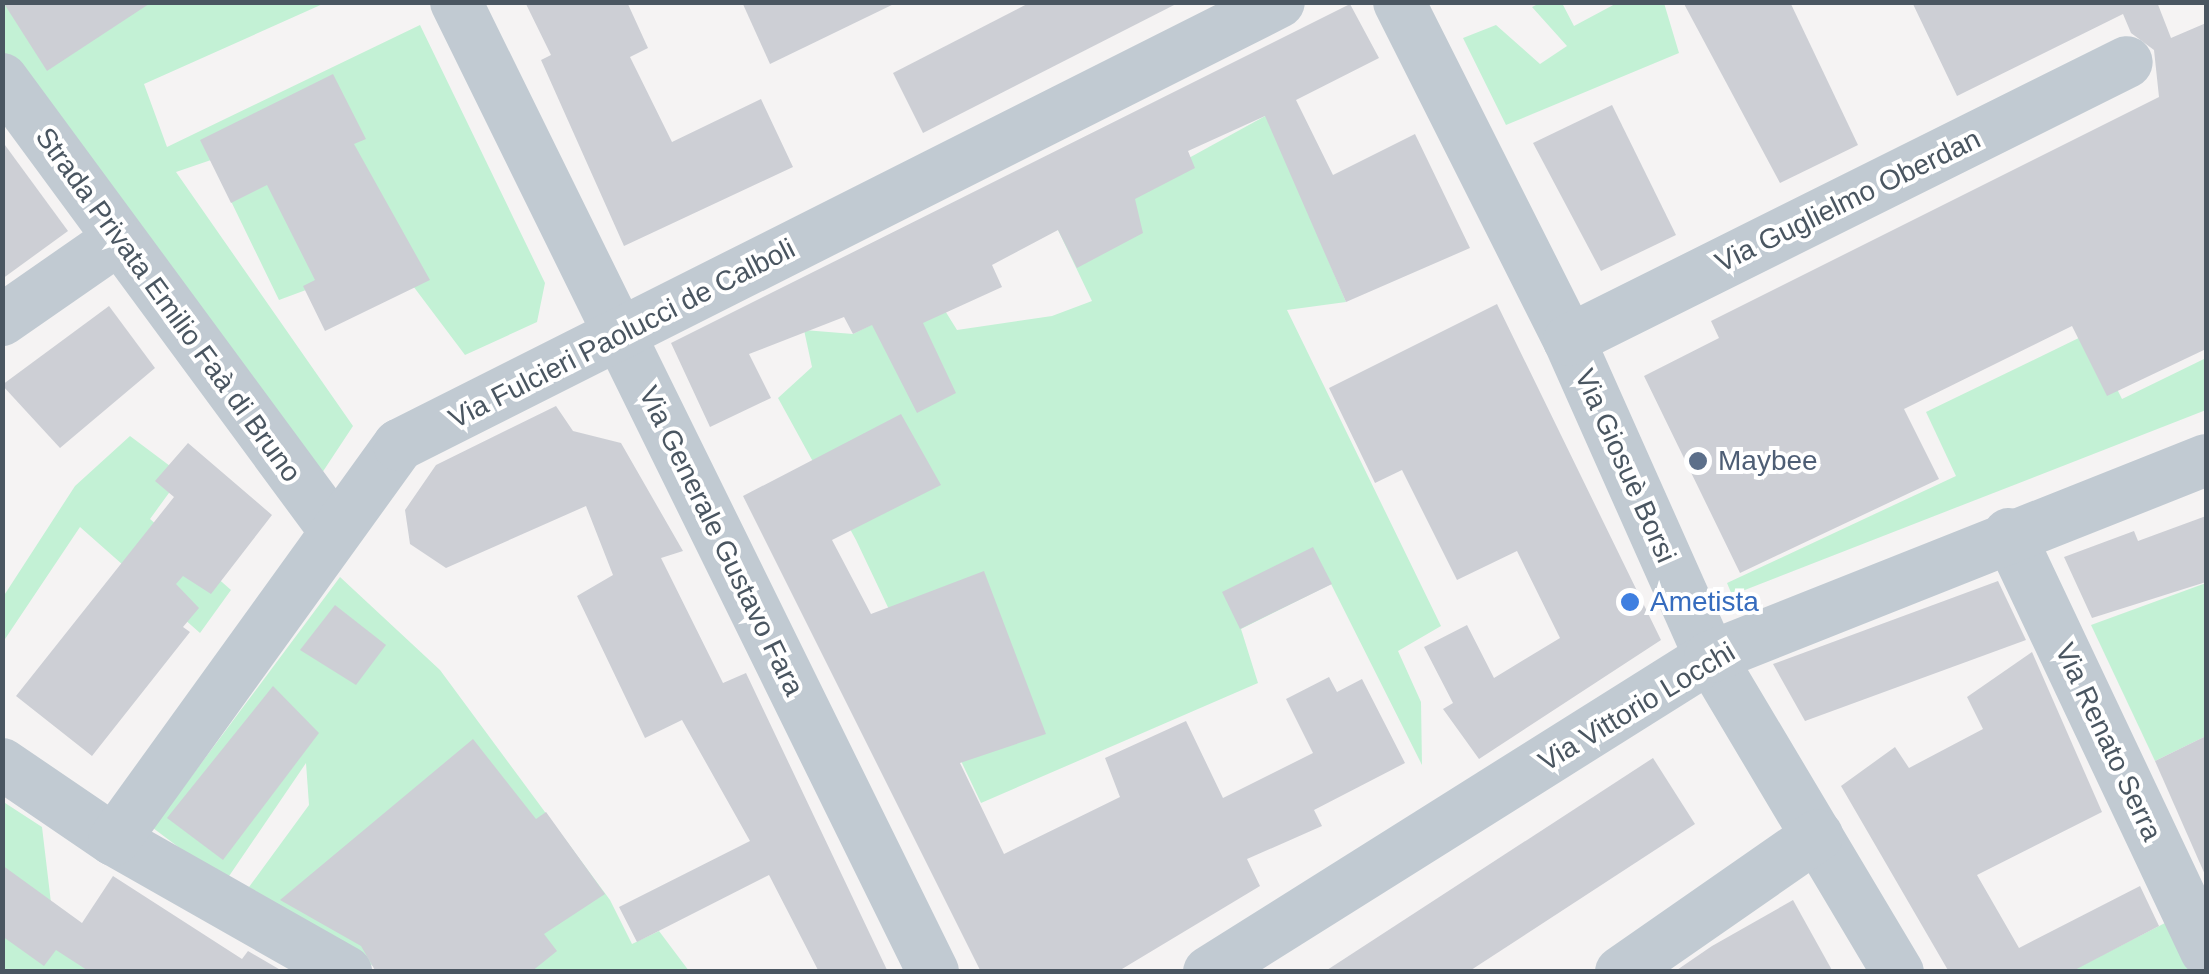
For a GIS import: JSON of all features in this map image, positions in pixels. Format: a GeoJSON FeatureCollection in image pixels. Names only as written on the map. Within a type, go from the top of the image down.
{"type":"FeatureCollection","features":[{"type":"Feature","properties":{"kind":"street","name":"Via Generale Gustavo Fara"},"geometry":{"type":"LineString","coordinates":[[456,2],[933,972]]}},
{"type":"Feature","properties":{"kind":"street","name":"Via Fulcieri Paolucci de Calboli"},"geometry":{"type":"LineString","coordinates":[[114,840],[399,446],[1279,2]]}},
{"type":"Feature","properties":{"kind":"street","name":"Via Giosuè Borsi"},"geometry":{"type":"LineString","coordinates":[[1399,2],[1569,340],[1710,658],[1898,972]]}},
{"type":"Feature","properties":{"kind":"street","name":"Via Guglielmo Oberdan"},"geometry":{"type":"LineString","coordinates":[[1569,340],[2127,62]]}},
{"type":"Feature","properties":{"kind":"street","name":"Strada Privata Emilio Faà di Bruno"},"geometry":{"type":"LineString","coordinates":[[2,79],[335,531]]}},
{"type":"Feature","properties":{"kind":"street"},"geometry":{"type":"LineString","coordinates":[[2,320],[117,240]]}},
{"type":"Feature","properties":{"kind":"street","name":"Via Vittorio Locchi"},"geometry":{"type":"LineString","coordinates":[[1209,972],[1710,658],[2009,534],[2206,460]]}},
{"type":"Feature","properties":{"kind":"street","name":"Via Renato Serra"},"geometry":{"type":"LineString","coordinates":[[2009,534],[2206,951]]}},
{"type":"Feature","properties":{"kind":"street"},"geometry":{"type":"LineString","coordinates":[[2,764],[114,840],[346,972]]}},
{"type":"Feature","properties":{"kind":"street"},"geometry":{"type":"LineString","coordinates":[[1621,972],[1817,836]]}},
{"type":"Feature","properties":{"kind":"green space"},"geometry":{"type":"Polygon","coordinates":[[[1542,2],[1562,3],[1574,26],[1617,3],[1664,3],[1679,53],[1506,125],[1463,38],[1496,25],[1540,64],[1567,46],[1532,7],[1542,2]]]}},
{"type":"Feature","properties":{"kind":"green space"},"geometry":{"type":"Polygon","coordinates":[[[3,3],[325,3],[144,84],[167,147],[420,25],[545,283],[537,322],[465,355],[392,258],[279,300],[211,160],[176,172],[353,426],[320,476],[3,53],[3,3]]]}},
{"type":"Feature","properties":{"kind":"green space"},"geometry":{"type":"Polygon","coordinates":[[[1267,115],[1346,302],[1287,310],[1441,626],[1398,651],[1421,702],[1422,765],[1331,584],[1241,629],[1258,683],[981,803],[856,540],[778,398],[812,367],[804,330],[853,334],[934,293],[957,330],[1052,316],[1092,301],[1058,230],[1267,115]]]}},
{"type":"Feature","properties":{"kind":"green space"},"geometry":{"type":"Polygon","coordinates":[[[2089,333],[2122,399],[2206,358],[2206,410],[1732,595],[1727,583],[1956,476],[1926,412],[2089,333]]]}},
{"type":"Feature","properties":{"kind":"green space"},"geometry":{"type":"Polygon","coordinates":[[[130,436],[182,475],[150,519],[231,590],[200,633],[80,527],[3,642],[3,597],[75,486],[130,436]]]}},
{"type":"Feature","properties":{"kind":"green space"},"geometry":{"type":"Polygon","coordinates":[[[340,577],[440,670],[610,900],[632,944],[659,931],[689,971],[381,971],[249,887],[309,805],[306,763],[225,882],[153,828],[340,577]]]}},
{"type":"Feature","properties":{"kind":"green space"},"geometry":{"type":"Polygon","coordinates":[[[2206,583],[2206,736],[2155,761],[2091,625],[2206,583]]]}},
{"type":"Feature","properties":{"kind":"green space"},"geometry":{"type":"Polygon","coordinates":[[[2,801],[42,827],[54,928],[112,971],[3,971],[2,801]]]}},
{"type":"Feature","properties":{"kind":"green space"},"geometry":{"type":"Polygon","coordinates":[[[2165,923],[2190,971],[2024,971],[2081,966],[2165,923]]]}},
{"type":"Feature","properties":{"kind":"building"},"geometry":{"type":"Polygon","coordinates":[[[3,2],[152,2],[47,71],[3,2]]]}},
{"type":"Feature","properties":{"kind":"building"},"geometry":{"type":"Polygon","coordinates":[[[525,2],[627,2],[648,48],[630,57],[672,142],[761,99],[793,167],[624,246],[541,60],[551,55],[525,2]]]}},
{"type":"Feature","properties":{"kind":"building"},"geometry":{"type":"Polygon","coordinates":[[[742,2],[898,2],[770,64],[742,2]]]}},
{"type":"Feature","properties":{"kind":"building"},"geometry":{"type":"Polygon","coordinates":[[[1031,2],[1180,2],[923,133],[893,73],[1031,2]]]}},
{"type":"Feature","properties":{"kind":"building"},"geometry":{"type":"Polygon","coordinates":[[[1683,2],[1790,2],[1858,145],[1780,183],[1683,2]]]}},
{"type":"Feature","properties":{"kind":"building"},"geometry":{"type":"Polygon","coordinates":[[[1912,2],[2157,2],[2171,38],[2206,23],[2206,349],[2107,396],[2072,326],[1904,409],[1939,479],[1740,573],[1644,376],[1719,338],[1711,321],[2159,97],[2154,50],[2131,33],[2123,14],[1957,96],[1912,2]]]}},
{"type":"Feature","properties":{"kind":"building"},"geometry":{"type":"Polygon","coordinates":[[[1350,4],[1379,58],[1296,100],[1333,175],[1415,134],[1470,248],[1346,302],[1265,116],[1188,151],[1195,168],[1135,199],[1143,233],[1077,268],[1058,230],[992,265],[1002,287],[923,323],[956,393],[917,413],[872,325],[853,334],[844,317],[749,354],[771,398],[710,427],[671,343],[1350,4]]]}},
{"type":"Feature","properties":{"kind":"building"},"geometry":{"type":"Polygon","coordinates":[[[333,74],[366,139],[354,144],[430,280],[325,331],[303,286],[315,280],[267,185],[231,203],[200,140],[333,74]]]}},
{"type":"Feature","properties":{"kind":"building"},"geometry":{"type":"Polygon","coordinates":[[[1612,105],[1676,235],[1601,271],[1533,143],[1612,105]]]}},
{"type":"Feature","properties":{"kind":"building"},"geometry":{"type":"Polygon","coordinates":[[[2,141],[68,231],[2,279],[2,141]]]}},
{"type":"Feature","properties":{"kind":"building"},"geometry":{"type":"Polygon","coordinates":[[[1497,304],[1661,640],[1479,759],[1443,709],[1453,703],[1424,647],[1467,625],[1494,678],[1560,638],[1517,551],[1457,580],[1402,470],[1375,483],[1329,388],[1497,304]]]}},
{"type":"Feature","properties":{"kind":"building"},"geometry":{"type":"Polygon","coordinates":[[[109,306],[155,368],[60,448],[2,385],[109,306]]]}},
{"type":"Feature","properties":{"kind":"building"},"geometry":{"type":"Polygon","coordinates":[[[556,406],[573,431],[621,443],[683,551],[661,558],[723,683],[746,673],[888,972],[819,972],[769,875],[637,942],[619,907],[750,841],[682,720],[645,738],[577,596],[613,575],[586,506],[446,568],[410,544],[405,510],[436,465],[556,406]]]}},
{"type":"Feature","properties":{"kind":"building"},"geometry":{"type":"Polygon","coordinates":[[[901,414],[941,485],[832,540],[871,614],[984,571],[1046,734],[960,763],[1004,854],[1120,797],[1105,758],[1186,721],[1223,798],[1313,753],[1286,699],[1329,677],[1337,692],[1362,679],[1405,763],[1314,810],[1322,826],[1247,859],[1260,886],[1117,972],[981,972],[743,496],[901,414]]]}},
{"type":"Feature","properties":{"kind":"building"},"geometry":{"type":"Polygon","coordinates":[[[188,443],[272,515],[211,594],[183,576],[176,584],[199,608],[183,627],[190,632],[92,756],[16,696],[174,497],[155,481],[188,443]]]}},
{"type":"Feature","properties":{"kind":"building"},"geometry":{"type":"Polygon","coordinates":[[[2206,516],[2206,582],[2092,618],[2064,557],[2134,531],[2138,541],[2206,516]]]}},
{"type":"Feature","properties":{"kind":"building"},"geometry":{"type":"Polygon","coordinates":[[[1313,547],[1332,584],[1240,629],[1222,592],[1313,547]]]}},
{"type":"Feature","properties":{"kind":"building"},"geometry":{"type":"Polygon","coordinates":[[[1998,581],[2026,640],[1805,721],[1773,664],[1998,581]]]}},
{"type":"Feature","properties":{"kind":"building"},"geometry":{"type":"Polygon","coordinates":[[[335,605],[386,645],[356,685],[300,650],[335,605]]]}},
{"type":"Feature","properties":{"kind":"building"},"geometry":{"type":"Polygon","coordinates":[[[2032,652],[2102,812],[1977,875],[2019,948],[2140,886],[2159,926],[2071,972],[1949,972],[1841,786],[1895,747],[1909,768],[1983,729],[1967,697],[2032,652]]]}},
{"type":"Feature","properties":{"kind":"building"},"geometry":{"type":"Polygon","coordinates":[[[273,686],[319,733],[223,860],[167,818],[273,686]]]}},
{"type":"Feature","properties":{"kind":"building"},"geometry":{"type":"Polygon","coordinates":[[[2206,736],[2206,877],[2155,761],[2206,736]]]}},
{"type":"Feature","properties":{"kind":"building"},"geometry":{"type":"Polygon","coordinates":[[[473,739],[536,819],[546,812],[605,894],[544,934],[557,951],[531,972],[376,972],[361,946],[280,900],[473,739]]]}},
{"type":"Feature","properties":{"kind":"building"},"geometry":{"type":"Polygon","coordinates":[[[1653,758],[1695,824],[1468,972],[1324,972],[1653,758]]]}},
{"type":"Feature","properties":{"kind":"building"},"geometry":{"type":"Polygon","coordinates":[[[2,865],[82,923],[113,876],[242,959],[248,951],[284,972],[90,972],[56,950],[44,966],[2,936],[2,865]]]}},
{"type":"Feature","properties":{"kind":"building"},"geometry":{"type":"Polygon","coordinates":[[[1793,900],[1833,972],[1674,972],[1712,946],[1793,900]]]}},
{"type":"Feature","properties":{"kind":"place","name":"Maybee"},"geometry":{"type":"Point","coordinates":[1698,461]}},
{"type":"Feature","properties":{"kind":"place","name":"Ametista"},"geometry":{"type":"Point","coordinates":[1630,602]}}]}
